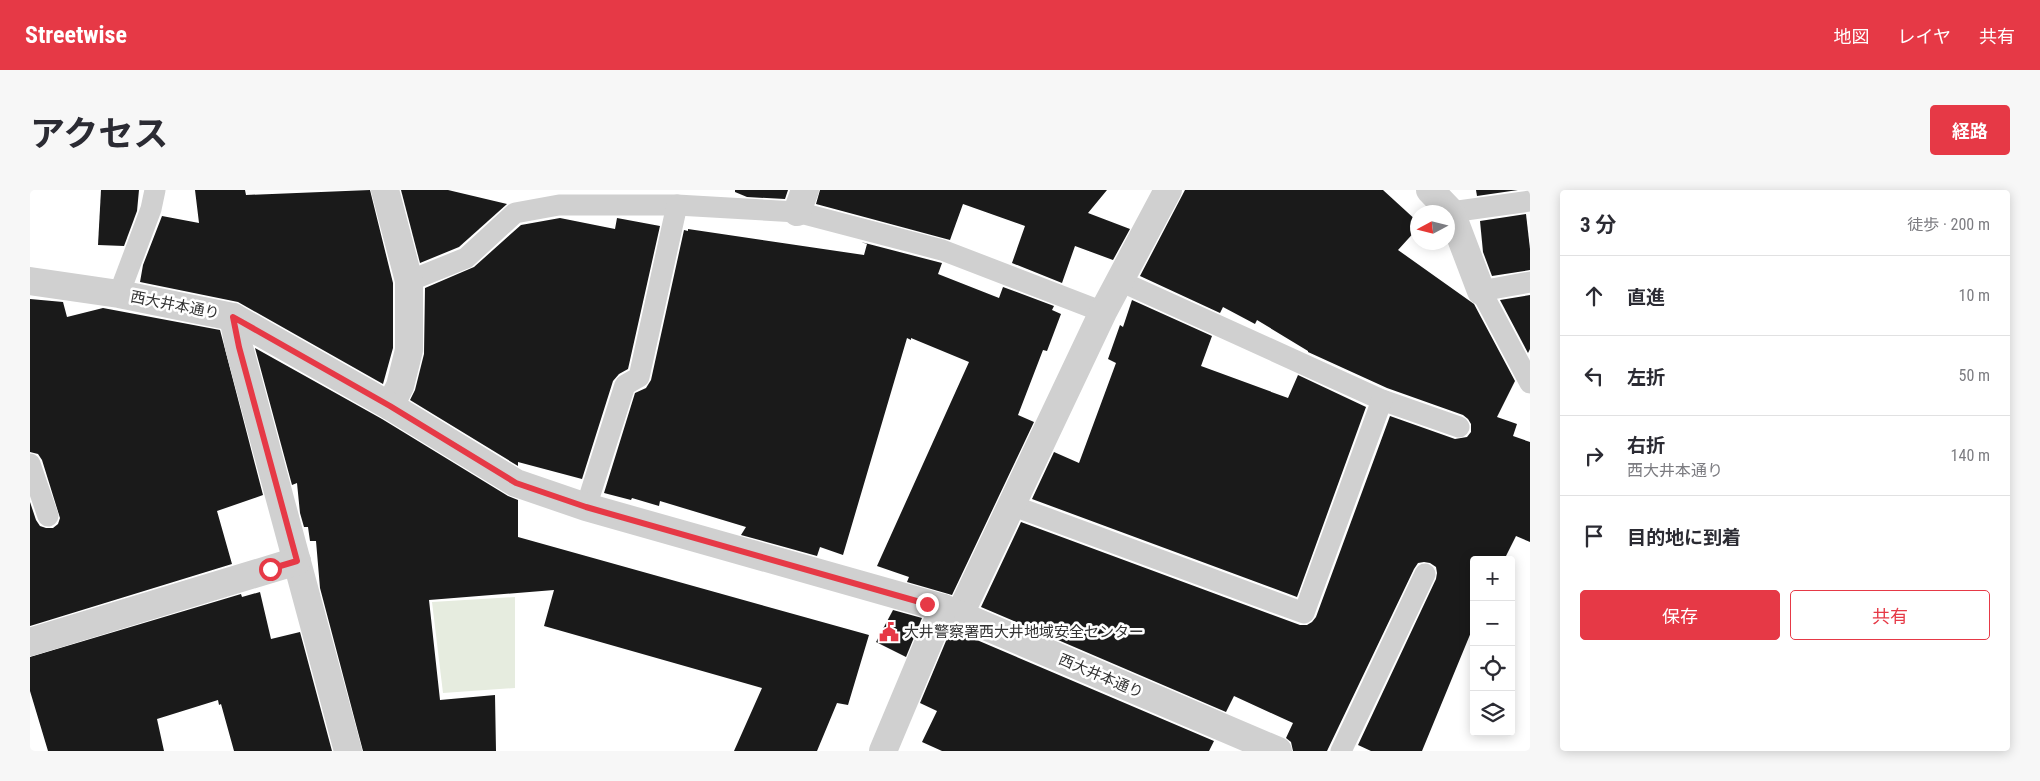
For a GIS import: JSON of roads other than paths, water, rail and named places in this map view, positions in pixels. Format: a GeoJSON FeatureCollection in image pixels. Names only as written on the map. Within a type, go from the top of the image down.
{"type":"FeatureCollection","features":[{"type":"Feature","properties":{"kind":"street"},"geometry":{"type":"LineString","coordinates":[[385,190],[409,281],[409,350],[400,386],[390,406]]}},
{"type":"Feature","properties":{"kind":"street"},"geometry":{"type":"LineString","coordinates":[[883,751],[951,612],[1011,505],[1103,312],[1168,190]]}},
{"type":"Feature","properties":{"kind":"street"},"geometry":{"type":"LineString","coordinates":[[1430,190],[1444,205]]}},
{"type":"Feature","properties":{"kind":"street"},"geometry":{"type":"LineString","coordinates":[[1455,223],[1481,291]]}},
{"type":"Feature","properties":{"kind":"street","name":"西大井本通り"},"geometry":{"type":"LineString","coordinates":[[30,281],[119,294],[233,317],[390,406],[516,483],[586,507],[951,612],[1278,751]]}},
{"type":"Feature","properties":{"kind":"street"},"geometry":{"type":"LineString","coordinates":[[233,317],[239,347],[348,751]]}},
{"type":"Feature","properties":{"kind":"street"},"geometry":{"type":"LineString","coordinates":[[30,642],[297,561]]}},
{"type":"Feature","properties":{"kind":"lane"},"geometry":{"type":"LineString","coordinates":[[119,294],[151,209],[155,190]]}},
{"type":"Feature","properties":{"kind":"lane"},"geometry":{"type":"LineString","coordinates":[[409,281],[466,258],[515,213],[559,205],[677,206],[801,201],[942,250],[1103,312]]}},
{"type":"Feature","properties":{"kind":"lane"},"geometry":{"type":"LineString","coordinates":[[1455,211],[1530,201]]}},
{"type":"Feature","properties":{"kind":"lane"},"geometry":{"type":"LineString","coordinates":[[586,507],[625,385],[639,376],[677,206]]}},
{"type":"Feature","properties":{"kind":"lane"},"geometry":{"type":"LineString","coordinates":[[1120,281],[1382,400],[1459,427]]}},
{"type":"Feature","properties":{"kind":"lane"},"geometry":{"type":"LineString","coordinates":[[1530,282],[1481,291],[1530,383]]}},
{"type":"Feature","properties":{"kind":"lane"},"geometry":{"type":"LineString","coordinates":[[1011,505],[1304,613],[1382,400]]}},
{"type":"Feature","properties":{"kind":"lane"},"geometry":{"type":"LineString","coordinates":[[30,464],[48,516]]}},
{"type":"Feature","properties":{"kind":"lane"},"geometry":{"type":"LineString","coordinates":[[1341,751],[1426,574]]}},
{"type":"Feature","properties":{"kind":"place","name":"大井警察署西大井地域安全センター"},"geometry":{"type":"Point","coordinates":[889,632]}}]}
